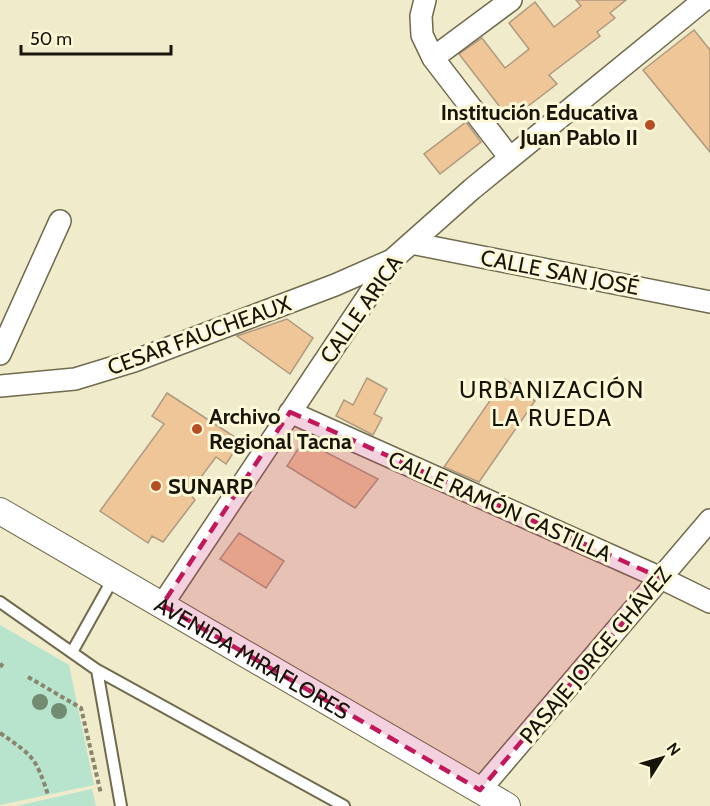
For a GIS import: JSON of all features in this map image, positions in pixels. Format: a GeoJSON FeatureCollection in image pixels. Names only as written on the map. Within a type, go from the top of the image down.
{"type":"FeatureCollection","features":[{"type":"Feature","properties":{"kind":"street"},"geometry":{"type":"LineString","coordinates":[[425,0],[421,16],[422,35],[433,58],[510,158]]}},
{"type":"Feature","properties":{"kind":"street"},"geometry":{"type":"LineString","coordinates":[[433,58],[511,0]]}},
{"type":"Feature","properties":{"kind":"street","name":"CALLE ARICA"},"geometry":{"type":"LineString","coordinates":[[162,605],[392,260],[510,158],[704,0]]}},
{"type":"Feature","properties":{"kind":"street"},"geometry":{"type":"LineString","coordinates":[[0,354],[60,221]]}},
{"type":"Feature","properties":{"kind":"street","name":"CALLE SAN JOSÉ"},"geometry":{"type":"LineString","coordinates":[[411,243],[710,302]]}},
{"type":"Feature","properties":{"kind":"street","name":"CESAR FAUCHEAUX"},"geometry":{"type":"LineString","coordinates":[[0,386],[9,387],[75,379],[124,364],[335,285],[392,260]]}},
{"type":"Feature","properties":{"kind":"street","name":"CALLE RAMÓN CASTILLA"},"geometry":{"type":"LineString","coordinates":[[290,412],[710,602]]}},
{"type":"Feature","properties":{"kind":"street","name":"AVENIDA MIRAFLORES"},"geometry":{"type":"LineString","coordinates":[[0,511],[507,806]]}},
{"type":"Feature","properties":{"kind":"street","name":"PASAJE JORGE CHÁVEZ"},"geometry":{"type":"LineString","coordinates":[[480,790],[710,520]]}},
{"type":"Feature","properties":{"kind":"lane"},"geometry":{"type":"LineString","coordinates":[[72,652],[114,577]]}},
{"type":"Feature","properties":{"kind":"lane"},"geometry":{"type":"LineString","coordinates":[[0,602],[97,670],[344,806]]}},
{"type":"Feature","properties":{"kind":"lane"},"geometry":{"type":"LineString","coordinates":[[97,670],[121,806]]}},
{"type":"Feature","properties":{"kind":"path"},"geometry":{"type":"LineString","coordinates":[[0,667],[4,662]]}},
{"type":"Feature","properties":{"kind":"path"},"geometry":{"type":"LineString","coordinates":[[28,677],[81,708],[102,795]]}},
{"type":"Feature","properties":{"kind":"path"},"geometry":{"type":"LineString","coordinates":[[0,733],[27,752],[34,760],[41,771],[48,795]]}},
{"type":"Feature","properties":{"kind":"highlighted area"},"geometry":{"type":"Polygon","coordinates":[[[290,412],[661,578],[480,790],[162,605],[290,412]]]}},
{"type":"Feature","properties":{"kind":"green space"},"geometry":{"type":"Polygon","coordinates":[[[0,625],[69,665],[94,785],[0,805],[0,625]]]}},
{"type":"Feature","properties":{"kind":"green space"},"geometry":{"type":"Polygon","coordinates":[[[92,789],[96,806],[16,806],[92,789]]]}},
{"type":"Feature","properties":{"kind":"building"},"geometry":{"type":"Polygon","coordinates":[[[576,0],[626,0],[610,13],[615,18],[597,32],[600,36],[549,75],[557,84],[510,120],[459,54],[482,38],[505,68],[529,49],[509,23],[535,2],[554,27],[581,6],[576,0]]]}},
{"type":"Feature","properties":{"kind":"building"},"geometry":{"type":"Polygon","coordinates":[[[694,30],[710,50],[710,152],[643,70],[694,30]]]}},
{"type":"Feature","properties":{"kind":"building"},"geometry":{"type":"Polygon","coordinates":[[[466,122],[481,142],[440,174],[424,154],[466,122]]]}},
{"type":"Feature","properties":{"kind":"building"},"geometry":{"type":"Polygon","coordinates":[[[287,319],[313,338],[290,374],[237,336],[287,319]]]}},
{"type":"Feature","properties":{"kind":"building"},"geometry":{"type":"Polygon","coordinates":[[[367,378],[387,389],[374,414],[382,418],[373,435],[336,416],[344,400],[353,405],[367,378]]]}},
{"type":"Feature","properties":{"kind":"building"},"geometry":{"type":"Polygon","coordinates":[[[505,379],[535,401],[479,482],[444,467],[505,379]]]}},
{"type":"Feature","properties":{"kind":"building","name":"SUNARP"},"geometry":{"type":"Polygon","coordinates":[[[167,393],[241,441],[226,464],[216,457],[189,493],[195,500],[163,542],[152,536],[148,543],[100,511],[164,424],[152,416],[167,393]]]}},
{"type":"Feature","properties":{"kind":"building"},"geometry":{"type":"Polygon","coordinates":[[[308,443],[378,479],[355,508],[287,466],[300,446],[308,443]]]}},
{"type":"Feature","properties":{"kind":"building"},"geometry":{"type":"Polygon","coordinates":[[[239,533],[284,561],[266,588],[220,559],[239,533]]]}},
{"type":"Feature","properties":{"kind":"place","name":"Institución Educativa Juan Pablo II"},"geometry":{"type":"Point","coordinates":[650,125]}},
{"type":"Feature","properties":{"kind":"place","name":"Archivo Regional Tacna"},"geometry":{"type":"Point","coordinates":[197,429]}},
{"type":"Feature","properties":{"kind":"place","name":"SUNARP"},"geometry":{"type":"Point","coordinates":[156,486]}},
{"type":"Feature","properties":{"kind":"district","name":"URBANIZACIÓN LA RUEDA"},"geometry":{"type":"Point","coordinates":[552,404]}}]}
